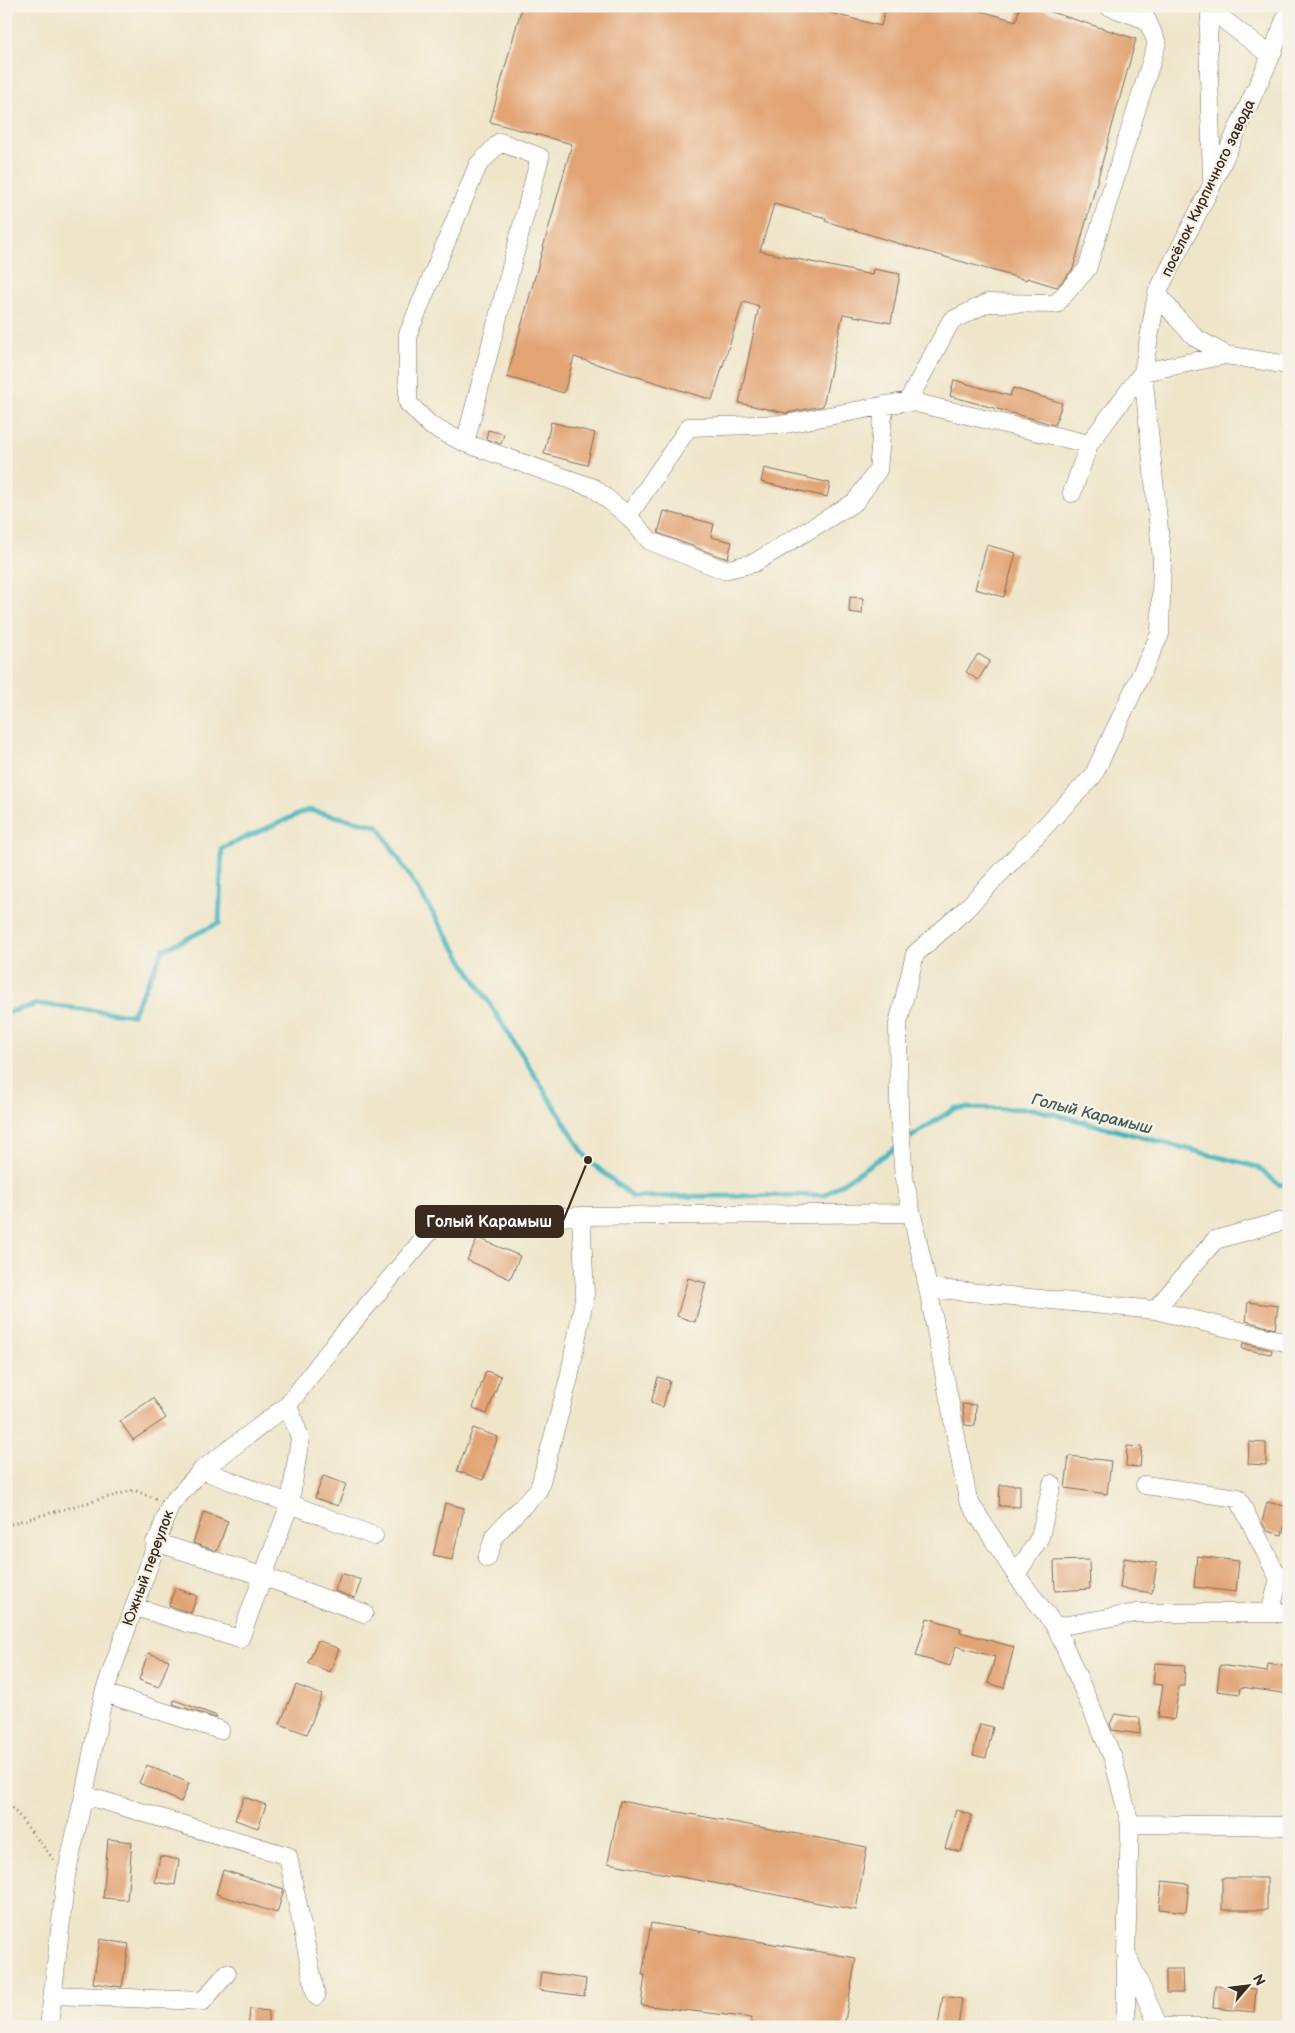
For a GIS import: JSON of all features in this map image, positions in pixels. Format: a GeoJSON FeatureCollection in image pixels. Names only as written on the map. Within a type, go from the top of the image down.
{"type":"FeatureCollection","features":[{"type":"Feature","properties":{"kind":"street"},"geometry":{"type":"LineString","coordinates":[[908,401],[951,321],[987,303],[1056,304],[1087,269],[1157,43],[1147,20],[1108,6]]}},
{"type":"Feature","properties":{"kind":"street"},"geometry":{"type":"LineString","coordinates":[[1209,7],[1271,56]]}},
{"type":"Feature","properties":{"kind":"street"},"geometry":{"type":"LineString","coordinates":[[1209,7],[1208,38],[1212,185]]}},
{"type":"Feature","properties":{"kind":"street","name":"посёлок Кирпичного завода"},"geometry":{"type":"LineString","coordinates":[[1143,372],[1157,293],[1212,185],[1271,56],[1289,9]]}},
{"type":"Feature","properties":{"kind":"street"},"geometry":{"type":"LineString","coordinates":[[465,443],[540,157],[500,142],[478,165],[408,334],[408,403],[431,426],[465,443],[594,488],[628,516],[650,541],[724,570],[754,563],[855,502],[878,470],[884,405]]}},
{"type":"Feature","properties":{"kind":"street"},"geometry":{"type":"LineString","coordinates":[[1157,293],[1196,338],[1226,355],[1289,365]]}},
{"type":"Feature","properties":{"kind":"street"},"geometry":{"type":"LineString","coordinates":[[1072,493],[1089,444],[1143,372],[1226,355]]}},
{"type":"Feature","properties":{"kind":"street"},"geometry":{"type":"LineString","coordinates":[[1126,2027],[1130,1824],[1114,1758],[1056,1627],[1016,1575],[968,1500],[928,1288],[904,1178],[899,1115],[898,1024],[915,954],[965,910],[1093,776],[1160,634],[1162,560],[1143,372]]}},
{"type":"Feature","properties":{"kind":"street"},"geometry":{"type":"LineString","coordinates":[[628,516],[689,427],[786,424],[908,401],[1089,444]]}},
{"type":"Feature","properties":{"kind":"street","name":"Южный переулок"},"geometry":{"type":"LineString","coordinates":[[49,2027],[66,1876],[104,1693],[170,1505],[202,1470],[288,1405],[332,1347],[437,1223],[581,1216],[911,1213]]}},
{"type":"Feature","properties":{"kind":"street"},"geometry":{"type":"LineString","coordinates":[[487,1558],[495,1535],[539,1489],[542,1480],[569,1378],[585,1294],[581,1216]]}},
{"type":"Feature","properties":{"kind":"street"},"geometry":{"type":"LineString","coordinates":[[1155,1310],[1215,1240],[1279,1222],[1289,1223]]}},
{"type":"Feature","properties":{"kind":"street"},"geometry":{"type":"LineString","coordinates":[[928,1288],[1155,1310],[1289,1343]]}},
{"type":"Feature","properties":{"kind":"street"},"geometry":{"type":"LineString","coordinates":[[135,1607],[240,1639],[290,1503],[300,1438],[288,1405]]}},
{"type":"Feature","properties":{"kind":"street"},"geometry":{"type":"LineString","coordinates":[[202,1470],[374,1536]]}},
{"type":"Feature","properties":{"kind":"street"},"geometry":{"type":"LineString","coordinates":[[1016,1575],[1040,1538],[1052,1484]]}},
{"type":"Feature","properties":{"kind":"street"},"geometry":{"type":"LineString","coordinates":[[1145,1485],[1238,1498],[1278,1578],[1270,1613]]}},
{"type":"Feature","properties":{"kind":"street"},"geometry":{"type":"LineString","coordinates":[[156,1542],[262,1576],[364,1613]]}},
{"type":"Feature","properties":{"kind":"street"},"geometry":{"type":"LineString","coordinates":[[1056,1627],[1136,1614],[1289,1613]]}},
{"type":"Feature","properties":{"kind":"street"},"geometry":{"type":"LineString","coordinates":[[104,1693],[220,1730]]}},
{"type":"Feature","properties":{"kind":"street"},"geometry":{"type":"LineString","coordinates":[[84,1795],[288,1856],[316,1996]]}},
{"type":"Feature","properties":{"kind":"street"},"geometry":{"type":"LineString","coordinates":[[1130,1824],[1289,1826]]}},
{"type":"Feature","properties":{"kind":"street"},"geometry":{"type":"LineString","coordinates":[[1126,1953],[1159,2027],[1215,2027]]}},
{"type":"Feature","properties":{"kind":"street"},"geometry":{"type":"LineString","coordinates":[[53,1995],[203,2001],[227,1973]]}},
{"type":"Feature","properties":{"kind":"path"},"geometry":{"type":"LineString","coordinates":[[6,1525],[134,1490],[170,1505]]}},
{"type":"Feature","properties":{"kind":"path"},"geometry":{"type":"LineString","coordinates":[[6,1800],[66,1876]]}},
{"type":"Feature","properties":{"kind":"building"},"geometry":{"type":"Polygon","coordinates":[[[522,6],[803,6],[881,26],[886,6],[963,6],[1016,21],[1020,6],[1032,6],[1136,39],[1073,269],[1057,287],[907,246],[825,221],[826,218],[774,204],[760,251],[872,275],[873,269],[900,274],[891,323],[843,314],[823,406],[786,413],[739,403],[759,306],[743,302],[712,400],[574,357],[564,393],[507,377],[572,144],[490,122],[522,6]]]}},
{"type":"Feature","properties":{"kind":"building"},"geometry":{"type":"Polygon","coordinates":[[[954,380],[1010,396],[1013,388],[1062,403],[1055,425],[950,396],[954,380]]]}},
{"type":"Feature","properties":{"kind":"building"},"geometry":{"type":"Polygon","coordinates":[[[551,422],[595,433],[587,465],[544,454],[551,422]]]}},
{"type":"Feature","properties":{"kind":"building"},"geometry":{"type":"Polygon","coordinates":[[[488,430],[504,434],[501,444],[486,439],[488,430]]]}},
{"type":"Feature","properties":{"kind":"building"},"geometry":{"type":"Polygon","coordinates":[[[764,468],[830,483],[827,497],[761,482],[764,468]]]}},
{"type":"Feature","properties":{"kind":"building"},"geometry":{"type":"Polygon","coordinates":[[[664,511],[714,524],[711,537],[732,542],[728,558],[658,533],[664,511]]]}},
{"type":"Feature","properties":{"kind":"building"},"geometry":{"type":"Polygon","coordinates":[[[987,545],[1016,553],[1004,597],[975,589],[987,545]]]}},
{"type":"Feature","properties":{"kind":"building"},"geometry":{"type":"Polygon","coordinates":[[[850,597],[863,598],[862,614],[849,612],[850,597]]]}},
{"type":"Feature","properties":{"kind":"building"},"geometry":{"type":"Polygon","coordinates":[[[978,654],[990,661],[978,680],[966,672],[978,654]]]}},
{"type":"Feature","properties":{"kind":"building"},"geometry":{"type":"Polygon","coordinates":[[[478,1238],[520,1256],[510,1279],[467,1260],[478,1238]]]}},
{"type":"Feature","properties":{"kind":"building"},"geometry":{"type":"Polygon","coordinates":[[[688,1278],[706,1283],[695,1322],[677,1316],[688,1278]]]}},
{"type":"Feature","properties":{"kind":"building"},"geometry":{"type":"Polygon","coordinates":[[[1248,1302],[1278,1306],[1275,1329],[1246,1321],[1248,1302]]]}},
{"type":"Feature","properties":{"kind":"building"},"geometry":{"type":"Polygon","coordinates":[[[1243,1343],[1272,1350],[1271,1354],[1242,1349],[1243,1343]]]}},
{"type":"Feature","properties":{"kind":"building"},"geometry":{"type":"Polygon","coordinates":[[[486,1371],[501,1376],[487,1414],[473,1408],[486,1371]]]}},
{"type":"Feature","properties":{"kind":"building"},"geometry":{"type":"Polygon","coordinates":[[[658,1377],[670,1381],[663,1407],[651,1403],[658,1377]]]}},
{"type":"Feature","properties":{"kind":"building"},"geometry":{"type":"Polygon","coordinates":[[[153,1398],[166,1418],[133,1440],[120,1421],[153,1398]]]}},
{"type":"Feature","properties":{"kind":"building"},"geometry":{"type":"Polygon","coordinates":[[[962,1404],[976,1405],[975,1426],[965,1425],[962,1404]]]}},
{"type":"Feature","properties":{"kind":"building"},"geometry":{"type":"Polygon","coordinates":[[[473,1428],[498,1437],[483,1480],[457,1471],[473,1428]]]}},
{"type":"Feature","properties":{"kind":"building"},"geometry":{"type":"Polygon","coordinates":[[[1249,1442],[1266,1443],[1266,1465],[1248,1464],[1249,1442]]]}},
{"type":"Feature","properties":{"kind":"building"},"geometry":{"type":"Polygon","coordinates":[[[1127,1446],[1142,1447],[1140,1467],[1126,1466],[1127,1446]]]}},
{"type":"Feature","properties":{"kind":"building"},"geometry":{"type":"Polygon","coordinates":[[[1069,1456],[1111,1461],[1107,1494],[1065,1488],[1069,1456]]]}},
{"type":"Feature","properties":{"kind":"building"},"geometry":{"type":"Polygon","coordinates":[[[323,1476],[346,1484],[338,1506],[315,1498],[323,1476]]]}},
{"type":"Feature","properties":{"kind":"building"},"geometry":{"type":"Polygon","coordinates":[[[1000,1485],[1020,1485],[1020,1507],[999,1506],[1000,1485]]]}},
{"type":"Feature","properties":{"kind":"building"},"geometry":{"type":"Polygon","coordinates":[[[1267,1502],[1289,1507],[1282,1535],[1267,1531],[1262,1522],[1267,1502]]]}},
{"type":"Feature","properties":{"kind":"building"},"geometry":{"type":"Polygon","coordinates":[[[445,1503],[464,1508],[452,1560],[433,1556],[445,1503]]]}},
{"type":"Feature","properties":{"kind":"building"},"geometry":{"type":"Polygon","coordinates":[[[204,1512],[228,1521],[217,1551],[193,1543],[204,1512]]]}},
{"type":"Feature","properties":{"kind":"building"},"geometry":{"type":"Polygon","coordinates":[[[1197,1556],[1239,1561],[1236,1592],[1194,1587],[1197,1556]]]}},
{"type":"Feature","properties":{"kind":"building"},"geometry":{"type":"Polygon","coordinates":[[[1124,1558],[1157,1563],[1152,1593],[1120,1588],[1124,1558]]]}},
{"type":"Feature","properties":{"kind":"building"},"geometry":{"type":"Polygon","coordinates":[[[1089,1560],[1090,1589],[1055,1591],[1054,1561],[1089,1560]]]}},
{"type":"Feature","properties":{"kind":"building"},"geometry":{"type":"Polygon","coordinates":[[[341,1573],[361,1580],[355,1598],[335,1591],[341,1573]]]}},
{"type":"Feature","properties":{"kind":"building"},"geometry":{"type":"Polygon","coordinates":[[[175,1588],[197,1596],[191,1613],[169,1606],[175,1588]]]}},
{"type":"Feature","properties":{"kind":"building"},"geometry":{"type":"Polygon","coordinates":[[[927,1618],[961,1628],[960,1632],[1014,1647],[1004,1688],[988,1683],[995,1657],[956,1646],[950,1666],[916,1656],[927,1618]]]}},
{"type":"Feature","properties":{"kind":"building"},"geometry":{"type":"Polygon","coordinates":[[[318,1640],[339,1649],[330,1672],[308,1663],[318,1640]]]}},
{"type":"Feature","properties":{"kind":"building"},"geometry":{"type":"Polygon","coordinates":[[[148,1653],[169,1660],[159,1687],[139,1680],[148,1653]]]}},
{"type":"Feature","properties":{"kind":"building"},"geometry":{"type":"Polygon","coordinates":[[[1155,1663],[1185,1665],[1184,1686],[1179,1686],[1174,1720],[1158,1717],[1163,1685],[1153,1684],[1155,1663]]]}},
{"type":"Feature","properties":{"kind":"building"},"geometry":{"type":"Polygon","coordinates":[[[1268,1664],[1289,1667],[1289,1694],[1241,1687],[1240,1694],[1217,1691],[1220,1665],[1267,1672],[1268,1664]]]}},
{"type":"Feature","properties":{"kind":"building"},"geometry":{"type":"Polygon","coordinates":[[[296,1685],[322,1695],[307,1734],[280,1724],[296,1685]]]}},
{"type":"Feature","properties":{"kind":"building"},"geometry":{"type":"Polygon","coordinates":[[[174,1700],[217,1716],[216,1718],[173,1704],[174,1700]]]}},
{"type":"Feature","properties":{"kind":"building"},"geometry":{"type":"Polygon","coordinates":[[[1115,1714],[1140,1718],[1140,1734],[1112,1730],[1110,1724],[1115,1714]]]}},
{"type":"Feature","properties":{"kind":"building"},"geometry":{"type":"Polygon","coordinates":[[[980,1724],[993,1727],[986,1758],[973,1755],[980,1724]]]}},
{"type":"Feature","properties":{"kind":"building"},"geometry":{"type":"Polygon","coordinates":[[[147,1765],[189,1783],[181,1802],[139,1783],[147,1765]]]}},
{"type":"Feature","properties":{"kind":"building"},"geometry":{"type":"Polygon","coordinates":[[[244,1797],[266,1805],[258,1828],[235,1820],[244,1797]]]}},
{"type":"Feature","properties":{"kind":"building"},"geometry":{"type":"Polygon","coordinates":[[[620,1801],[867,1847],[856,1910],[608,1863],[620,1801]]]}},
{"type":"Feature","properties":{"kind":"building"},"geometry":{"type":"Polygon","coordinates":[[[956,1810],[972,1815],[961,1852],[945,1848],[956,1810]]]}},
{"type":"Feature","properties":{"kind":"building"},"geometry":{"type":"Polygon","coordinates":[[[108,1839],[132,1842],[127,1900],[103,1898],[108,1839]]]}},
{"type":"Feature","properties":{"kind":"building"},"geometry":{"type":"Polygon","coordinates":[[[160,1856],[179,1860],[175,1885],[155,1882],[160,1856]]]}},
{"type":"Feature","properties":{"kind":"building"},"geometry":{"type":"Polygon","coordinates":[[[223,1870],[284,1889],[277,1913],[216,1894],[223,1870]]]}},
{"type":"Feature","properties":{"kind":"building"},"geometry":{"type":"Polygon","coordinates":[[[1222,1878],[1267,1878],[1267,1910],[1222,1910],[1222,1878]]]}},
{"type":"Feature","properties":{"kind":"building"},"geometry":{"type":"Polygon","coordinates":[[[1162,1881],[1189,1884],[1186,1912],[1159,1909],[1162,1881]]]}},
{"type":"Feature","properties":{"kind":"building"},"geometry":{"type":"Polygon","coordinates":[[[651,1923],[856,1958],[844,2027],[750,2027],[752,2018],[641,2005],[645,1975],[642,1975],[651,1923]]]}},
{"type":"Feature","properties":{"kind":"building"},"geometry":{"type":"Polygon","coordinates":[[[100,1939],[129,1944],[122,1987],[93,1983],[100,1939]]]}},
{"type":"Feature","properties":{"kind":"building"},"geometry":{"type":"Polygon","coordinates":[[[1166,1969],[1182,1969],[1183,1993],[1166,1993],[1166,1969]]]}},
{"type":"Feature","properties":{"kind":"building"},"geometry":{"type":"Polygon","coordinates":[[[541,1972],[586,1979],[584,1996],[539,1990],[541,1972]]]}},
{"type":"Feature","properties":{"kind":"building"},"geometry":{"type":"Polygon","coordinates":[[[1215,1985],[1256,1989],[1254,2012],[1213,2008],[1215,1985]]]}},
{"type":"Feature","properties":{"kind":"building"},"geometry":{"type":"Polygon","coordinates":[[[943,1996],[962,1999],[958,2027],[938,2027],[943,1996]]]}},
{"type":"Feature","properties":{"kind":"building"},"geometry":{"type":"Polygon","coordinates":[[[250,2009],[269,2011],[267,2027],[248,2027],[250,2009]]]}},
{"type":"Feature","properties":{"kind":"waterway","name":"Голый Карамыш"},"geometry":{"type":"LineString","coordinates":[[6,1013],[38,1004],[132,1015],[163,950],[219,923],[222,848],[308,810],[378,826],[588,1160],[633,1197],[825,1195],[898,1146]]}},
{"type":"Feature","properties":{"kind":"waterway","name":"Голый Карамыш"},"geometry":{"type":"LineString","coordinates":[[905,1141],[955,1108],[1034,1109],[1257,1167],[1278,1184],[1289,1186]]}},
{"type":"Feature","properties":{"kind":"place","name":"Голый Карамыш"},"geometry":{"type":"Point","coordinates":[588,1160]}}]}
